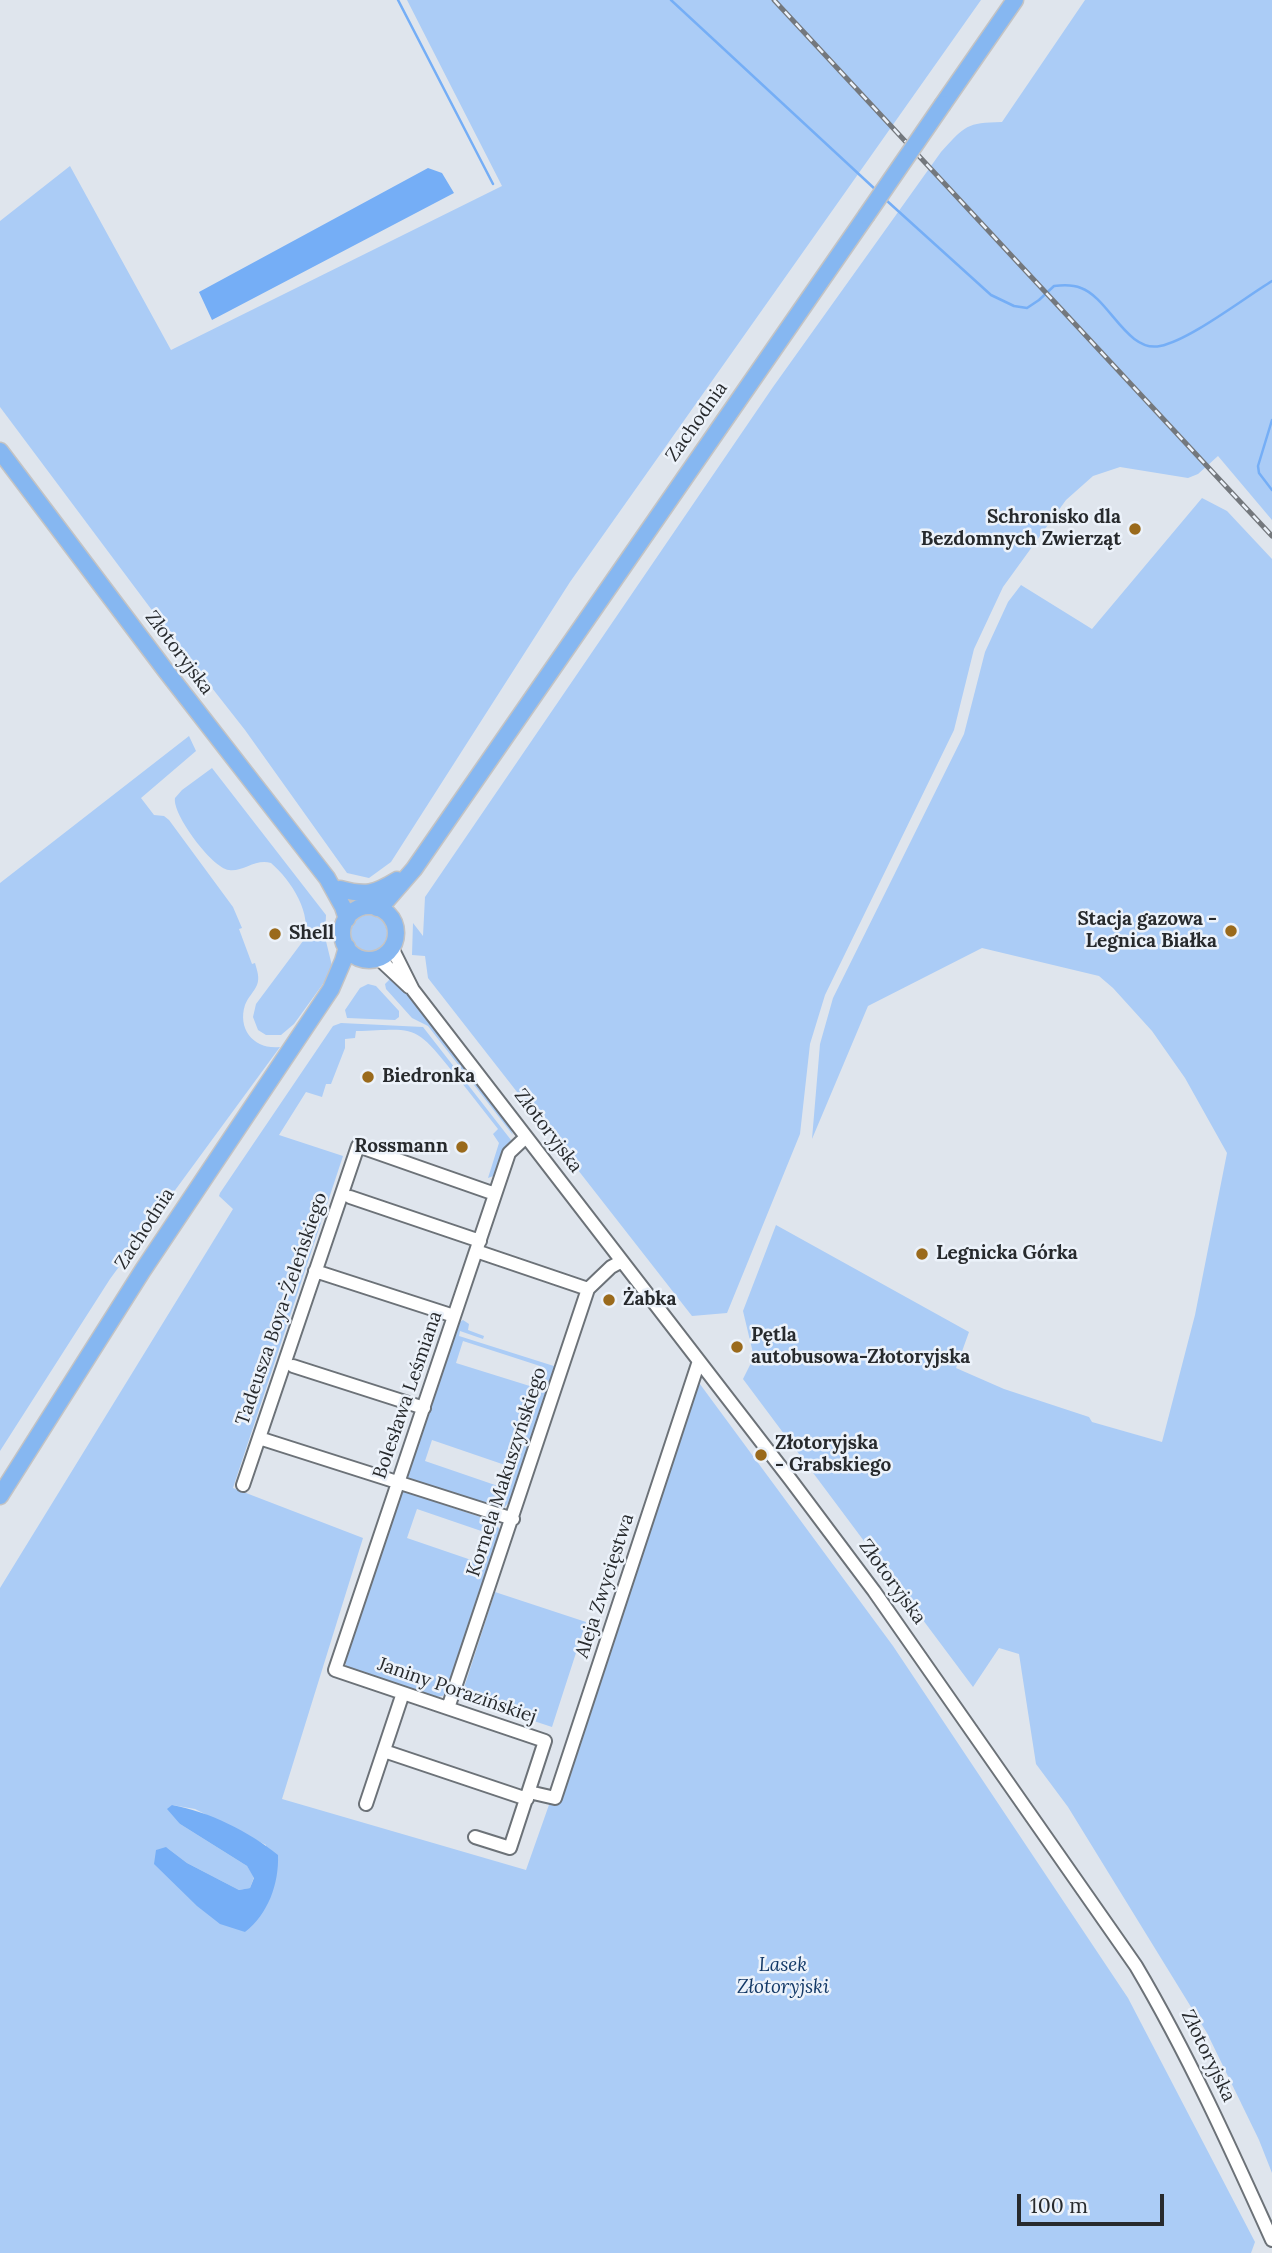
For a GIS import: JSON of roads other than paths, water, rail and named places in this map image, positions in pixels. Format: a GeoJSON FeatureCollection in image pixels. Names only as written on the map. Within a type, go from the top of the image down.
{"type":"FeatureCollection","features":[{"type":"Feature","properties":{"kind":"main road","name":"Zachodnia"},"geometry":{"type":"LineString","coordinates":[[370,907],[387,900],[414,869],[1015,0]]}},
{"type":"Feature","properties":{"kind":"main road","name":"Złotoryjska"},"geometry":{"type":"LineString","coordinates":[[0,451],[166,671],[333,884],[350,900],[370,907]]}},
{"type":"Feature","properties":{"kind":"main road","name":"Zachodnia"},"geometry":{"type":"LineString","coordinates":[[393,921],[396,904],[414,869]]}},
{"type":"Feature","properties":{"kind":"main road"},"geometry":{"type":"LineString","coordinates":[[333,884],[360,894],[371,893],[414,869]]}},
{"type":"Feature","properties":{"kind":"main road","name":"Złotoryjska"},"geometry":{"type":"LineString","coordinates":[[333,884],[346,919]]}},
{"type":"Feature","properties":{"kind":"main road"},"geometry":{"type":"LineString","coordinates":[[370,907],[385,911],[393,921],[396,933],[392,947],[370,959],[353,955],[346,947],[343,931],[346,919],[355,910],[370,907]]}},
{"type":"Feature","properties":{"kind":"main road","name":"Zachodnia"},"geometry":{"type":"LineString","coordinates":[[0,1496],[164,1237],[331,989],[346,947]]}},
{"type":"Feature","properties":{"kind":"main road","name":"Zachodnia"},"geometry":{"type":"LineString","coordinates":[[331,989],[370,959]]}},
{"type":"Feature","properties":{"kind":"street","name":"Złotoryjska"},"geometry":{"type":"LineString","coordinates":[[392,947],[413,990],[874,1591],[1136,1966],[1170,2024],[1199,2082],[1272,2240]]}},
{"type":"Feature","properties":{"kind":"street","name":"Złotoryjska"},"geometry":{"type":"LineString","coordinates":[[370,959],[413,990]]}},
{"type":"Feature","properties":{"kind":"street","name":"Bolesława Leśmiana"},"geometry":{"type":"LineString","coordinates":[[335,1671],[509,1153],[526,1137]]}},
{"type":"Feature","properties":{"kind":"street","name":"Tadeusza Boya-Żeleńskiego"},"geometry":{"type":"LineString","coordinates":[[243,1485],[358,1146],[495,1194]]}},
{"type":"Feature","properties":{"kind":"street"},"geometry":{"type":"LineString","coordinates":[[349,1197],[589,1289]]}},
{"type":"Feature","properties":{"kind":"street","name":"Kornela Makuszyńskiego"},"geometry":{"type":"LineString","coordinates":[[448,1708],[589,1289],[611,1267],[622,1261]]}},
{"type":"Feature","properties":{"kind":"street"},"geometry":{"type":"LineString","coordinates":[[315,1271],[454,1316]]}},
{"type":"Feature","properties":{"kind":"street","name":"Aleja Zwycięstwa"},"geometry":{"type":"LineString","coordinates":[[528,1796],[555,1798],[699,1361]]}},
{"type":"Feature","properties":{"kind":"street"},"geometry":{"type":"LineString","coordinates":[[293,1366],[424,1408]]}},
{"type":"Feature","properties":{"kind":"street"},"geometry":{"type":"LineString","coordinates":[[259,1438],[513,1519]]}},
{"type":"Feature","properties":{"kind":"street","name":"Janiny Porazińskiej"},"geometry":{"type":"LineString","coordinates":[[335,1671],[545,1741],[510,1848],[475,1838]]}},
{"type":"Feature","properties":{"kind":"street"},"geometry":{"type":"LineString","coordinates":[[366,1804],[403,1693]]}},
{"type":"Feature","properties":{"kind":"street"},"geometry":{"type":"LineString","coordinates":[[384,1751],[528,1796]]}},
{"type":"Feature","properties":{"kind":"water"},"geometry":{"type":"Polygon","coordinates":[[[428,168],[442,173],[454,193],[212,320],[199,292],[428,168]]]}},
{"type":"Feature","properties":{"kind":"water"},"geometry":{"type":"Polygon","coordinates":[[[172,1805],[200,1812],[228,1824],[278,1855],[270,1898],[260,1916],[245,1932],[220,1924],[197,1906],[154,1864],[156,1850],[166,1847],[187,1863],[239,1890],[250,1888],[254,1878],[247,1866],[180,1824],[167,1809],[172,1805]]]}},
{"type":"Feature","properties":{"kind":"waterway"},"geometry":{"type":"LineString","coordinates":[[398,0],[493,184]]}},
{"type":"Feature","properties":{"kind":"waterway"},"geometry":{"type":"LineString","coordinates":[[671,0],[876,190]]}},
{"type":"Feature","properties":{"kind":"waterway"},"geometry":{"type":"LineString","coordinates":[[886,200],[991,295],[1014,306],[1027,308],[1054,286],[1078,287],[1101,302],[1128,333],[1148,346],[1160,346],[1186,336],[1272,281]]}},
{"type":"Feature","properties":{"kind":"waterway"},"geometry":{"type":"LineString","coordinates":[[1272,420],[1258,466],[1259,473],[1272,490]]}},
{"type":"Feature","properties":{"kind":"railway"},"geometry":{"type":"LineString","coordinates":[[774,0],[1272,536]]}},
{"type":"Feature","properties":{"kind":"place","name":"Schronisko dla Bezdomnych Zwierząt"},"geometry":{"type":"Point","coordinates":[1135,529]}},
{"type":"Feature","properties":{"kind":"place","name":"Stacja gazowa - Legnica Białka"},"geometry":{"type":"Point","coordinates":[1231,931]}},
{"type":"Feature","properties":{"kind":"place","name":"Shell"},"geometry":{"type":"Point","coordinates":[275,934]}},
{"type":"Feature","properties":{"kind":"place","name":"Biedronka"},"geometry":{"type":"Point","coordinates":[368,1077]}},
{"type":"Feature","properties":{"kind":"place","name":"Rossmann"},"geometry":{"type":"Point","coordinates":[462,1147]}},
{"type":"Feature","properties":{"kind":"place","name":"Legnicka Górka"},"geometry":{"type":"Point","coordinates":[922,1254]}},
{"type":"Feature","properties":{"kind":"place","name":"Żabka"},"geometry":{"type":"Point","coordinates":[609,1300]}},
{"type":"Feature","properties":{"kind":"place","name":"Pętla autobusowa-Złotoryjska"},"geometry":{"type":"Point","coordinates":[737,1347]}},
{"type":"Feature","properties":{"kind":"place","name":"Złotoryjska - Grabskiego"},"geometry":{"type":"Point","coordinates":[761,1455]}},
{"type":"Feature","properties":{"kind":"park label","name":"Lasek Złotoryjski"},"geometry":{"type":"Point","coordinates":[783,1977]}}]}
